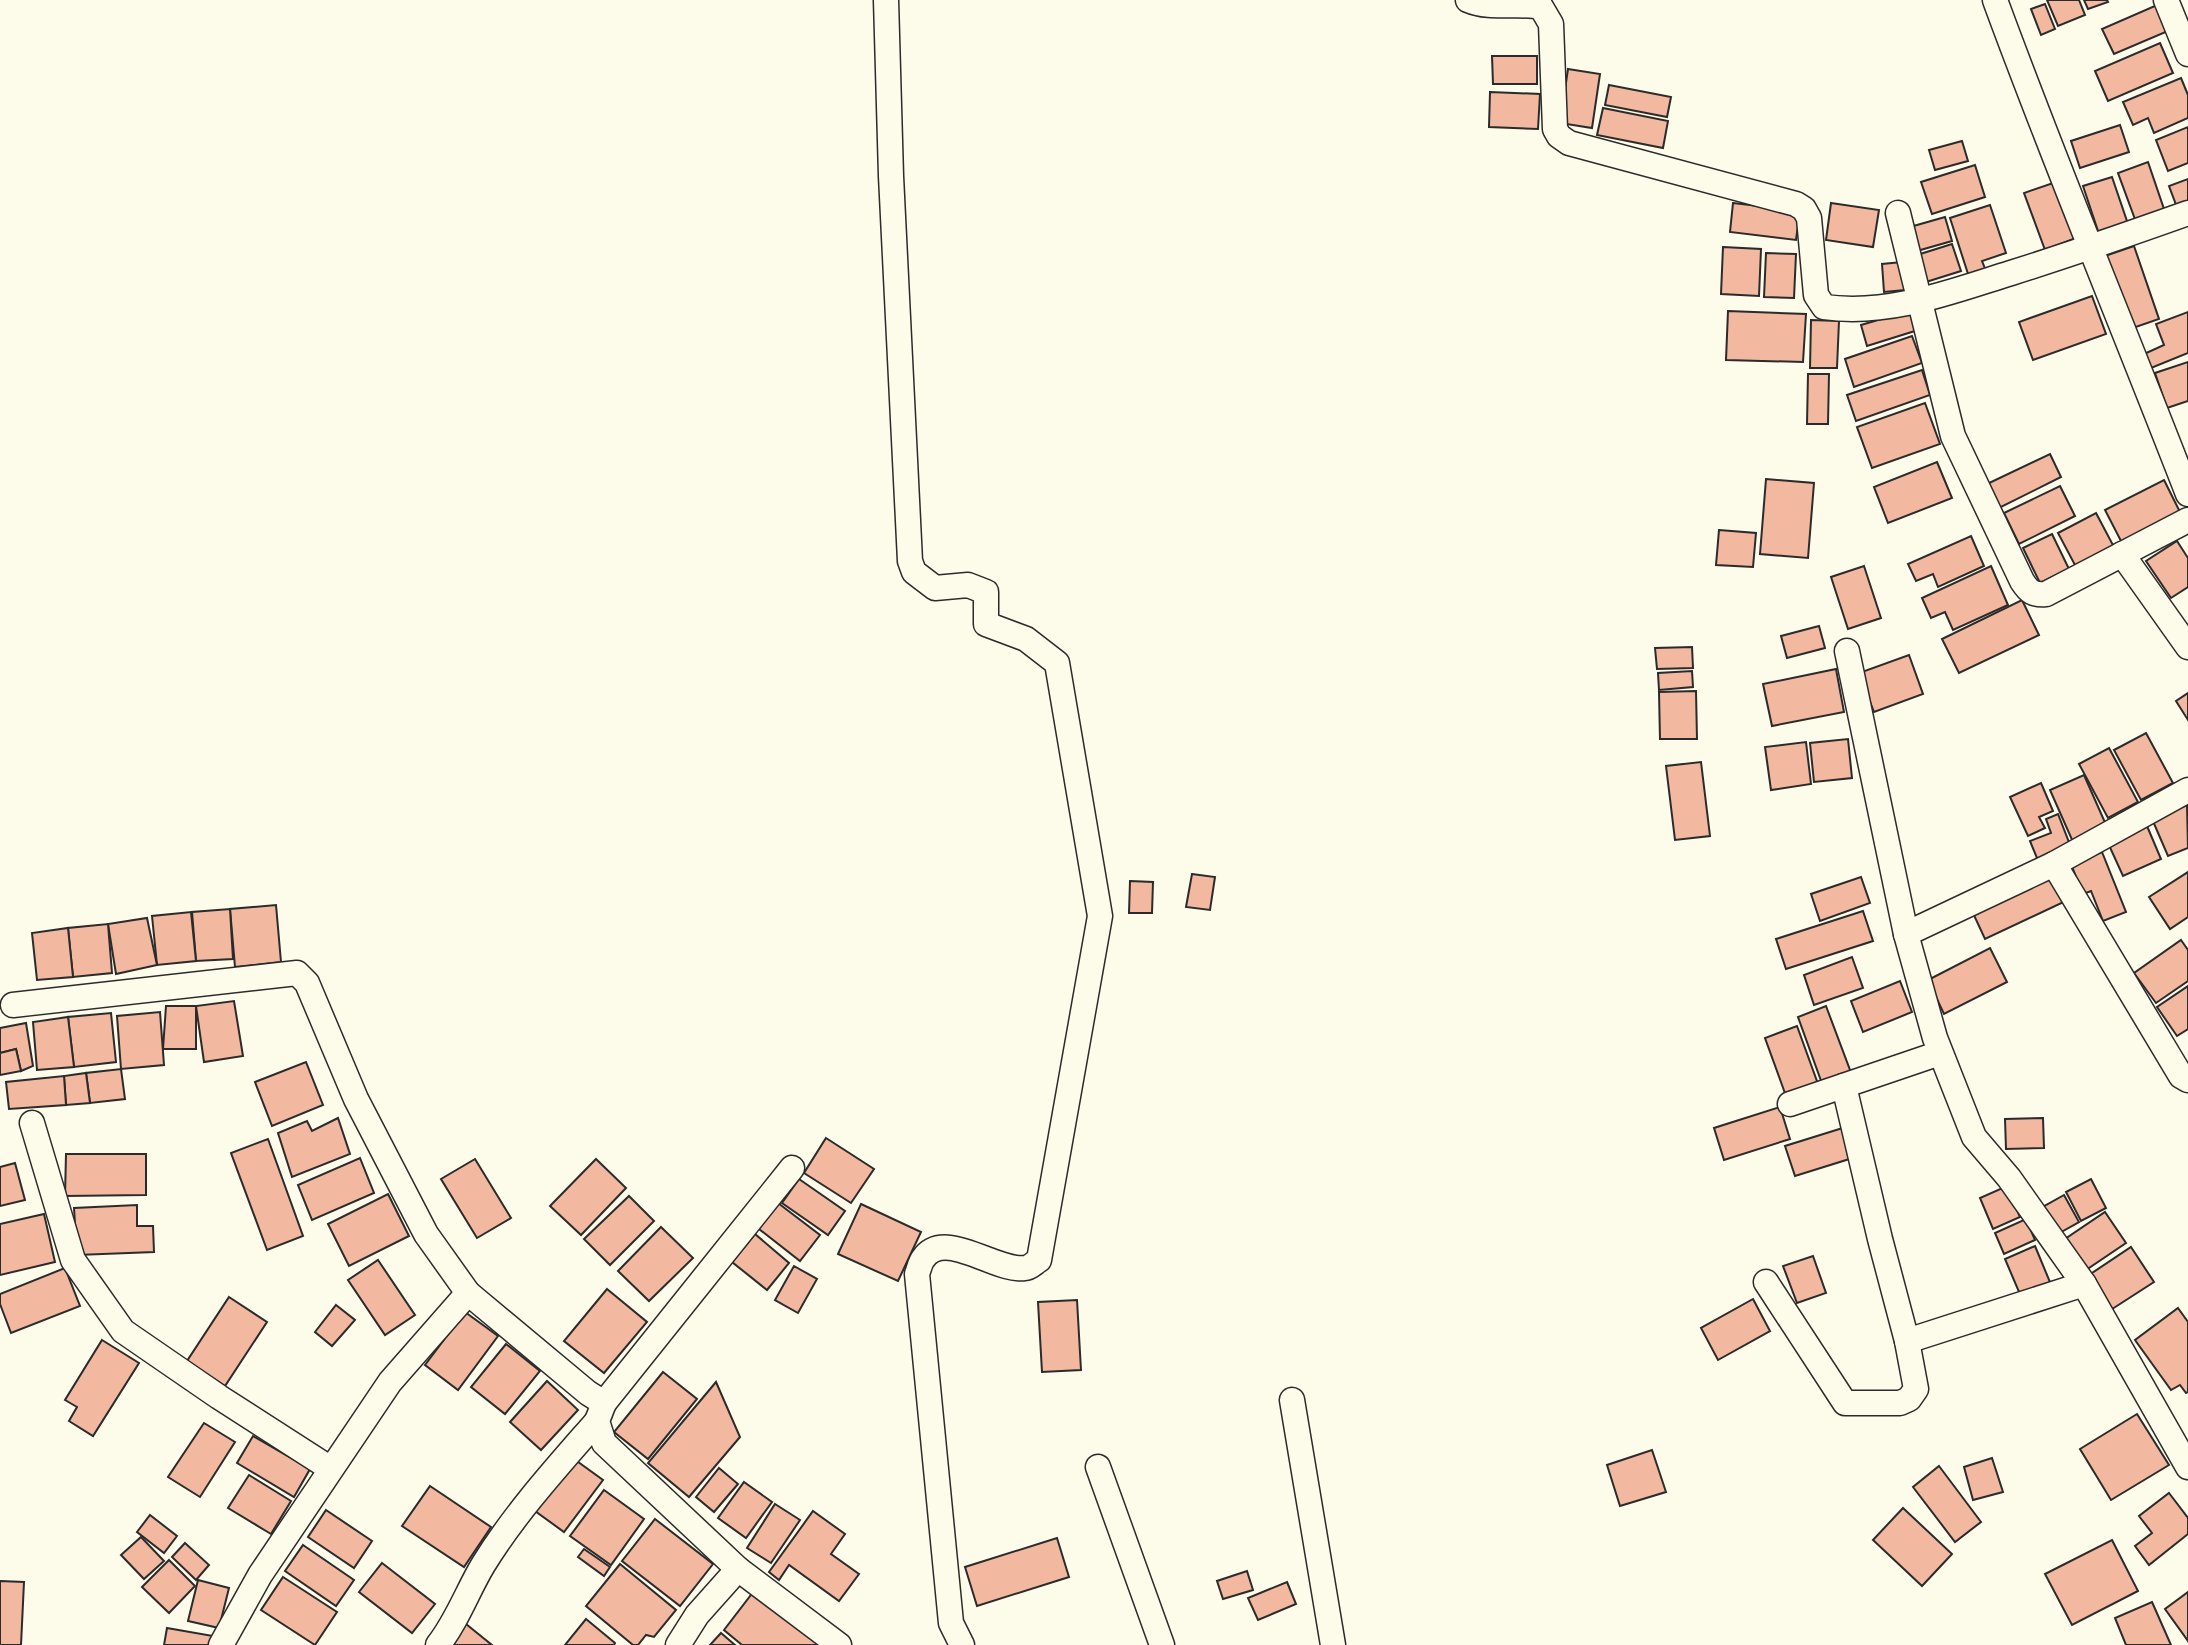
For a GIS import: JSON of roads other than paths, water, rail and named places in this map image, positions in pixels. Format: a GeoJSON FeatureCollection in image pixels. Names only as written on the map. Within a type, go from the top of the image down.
{"type":"FeatureCollection","features":[{"type":"Feature","properties":{"kind":"street"},"geometry":{"type":"LineString","coordinates":[[886,0],[891,176],[910,561],[914,572],[935,589],[968,585],[986,592],[986,624],[1026,639],[1057,663],[1100,916],[1039,1260],[1028,1268],[1012,1268],[945,1246],[931,1251],[923,1258],[917,1274],[951,1622],[962,1645]]}},
{"type":"Feature","properties":{"kind":"street"},"geometry":{"type":"LineString","coordinates":[[1468,0],[1481,6],[1541,7],[1551,24],[1555,129],[1559,136],[1569,143],[1750,190],[1804,209],[1809,218],[1816,295],[1824,307],[1885,307],[1920,302],[2188,213]]}},
{"type":"Feature","properties":{"kind":"street"},"geometry":{"type":"LineString","coordinates":[[1995,0],[2023,78],[2188,494]]}},
{"type":"Feature","properties":{"kind":"street"},"geometry":{"type":"LineString","coordinates":[[2166,0],[2188,54]]}},
{"type":"Feature","properties":{"kind":"street"},"geometry":{"type":"LineString","coordinates":[[1898,213],[1954,436],[2026,588],[2036,595],[2046,593],[2188,520]]}},
{"type":"Feature","properties":{"kind":"street"},"geometry":{"type":"LineString","coordinates":[[2122,554],[2188,647]]}},
{"type":"Feature","properties":{"kind":"street"},"geometry":{"type":"LineString","coordinates":[[1847,651],[1906,934],[1940,1053],[1974,1137],[2009,1178],[2084,1284],[2188,1467]]}},
{"type":"Feature","properties":{"kind":"street"},"geometry":{"type":"LineString","coordinates":[[1906,934],[2054,864],[2188,790]]}},
{"type":"Feature","properties":{"kind":"street"},"geometry":{"type":"LineString","coordinates":[[2054,864],[2181,1076],[2188,1080]]}},
{"type":"Feature","properties":{"kind":"street"},"geometry":{"type":"LineString","coordinates":[[13,1005],[297,973],[307,983],[356,1099],[426,1234],[468,1293],[588,1393],[601,1412],[604,1443],[738,1569],[839,1645]]}},
{"type":"Feature","properties":{"kind":"street"},"geometry":{"type":"LineString","coordinates":[[1790,1104],[1940,1053]]}},
{"type":"Feature","properties":{"kind":"street"},"geometry":{"type":"LineString","coordinates":[[1766,1282],[1845,1403],[1900,1403],[1909,1399],[1916,1390],[1907,1341],[1844,1086]]}},
{"type":"Feature","properties":{"kind":"street"},"geometry":{"type":"LineString","coordinates":[[32,1123],[73,1260],[123,1331],[331,1469]]}},
{"type":"Feature","properties":{"kind":"street"},"geometry":{"type":"LineString","coordinates":[[438,1645],[451,1628],[483,1566],[529,1499],[601,1412],[792,1168]]}},
{"type":"Feature","properties":{"kind":"street"},"geometry":{"type":"LineString","coordinates":[[1907,1341],[2084,1284]]}},
{"type":"Feature","properties":{"kind":"street"},"geometry":{"type":"LineString","coordinates":[[221,1645],[260,1575],[390,1382],[468,1293]]}},
{"type":"Feature","properties":{"kind":"street"},"geometry":{"type":"LineString","coordinates":[[1292,1400],[1333,1645]]}},
{"type":"Feature","properties":{"kind":"street"},"geometry":{"type":"LineString","coordinates":[[1098,1467],[1162,1645]]}},
{"type":"Feature","properties":{"kind":"street"},"geometry":{"type":"LineString","coordinates":[[678,1645],[697,1615],[738,1569]]}}]}
